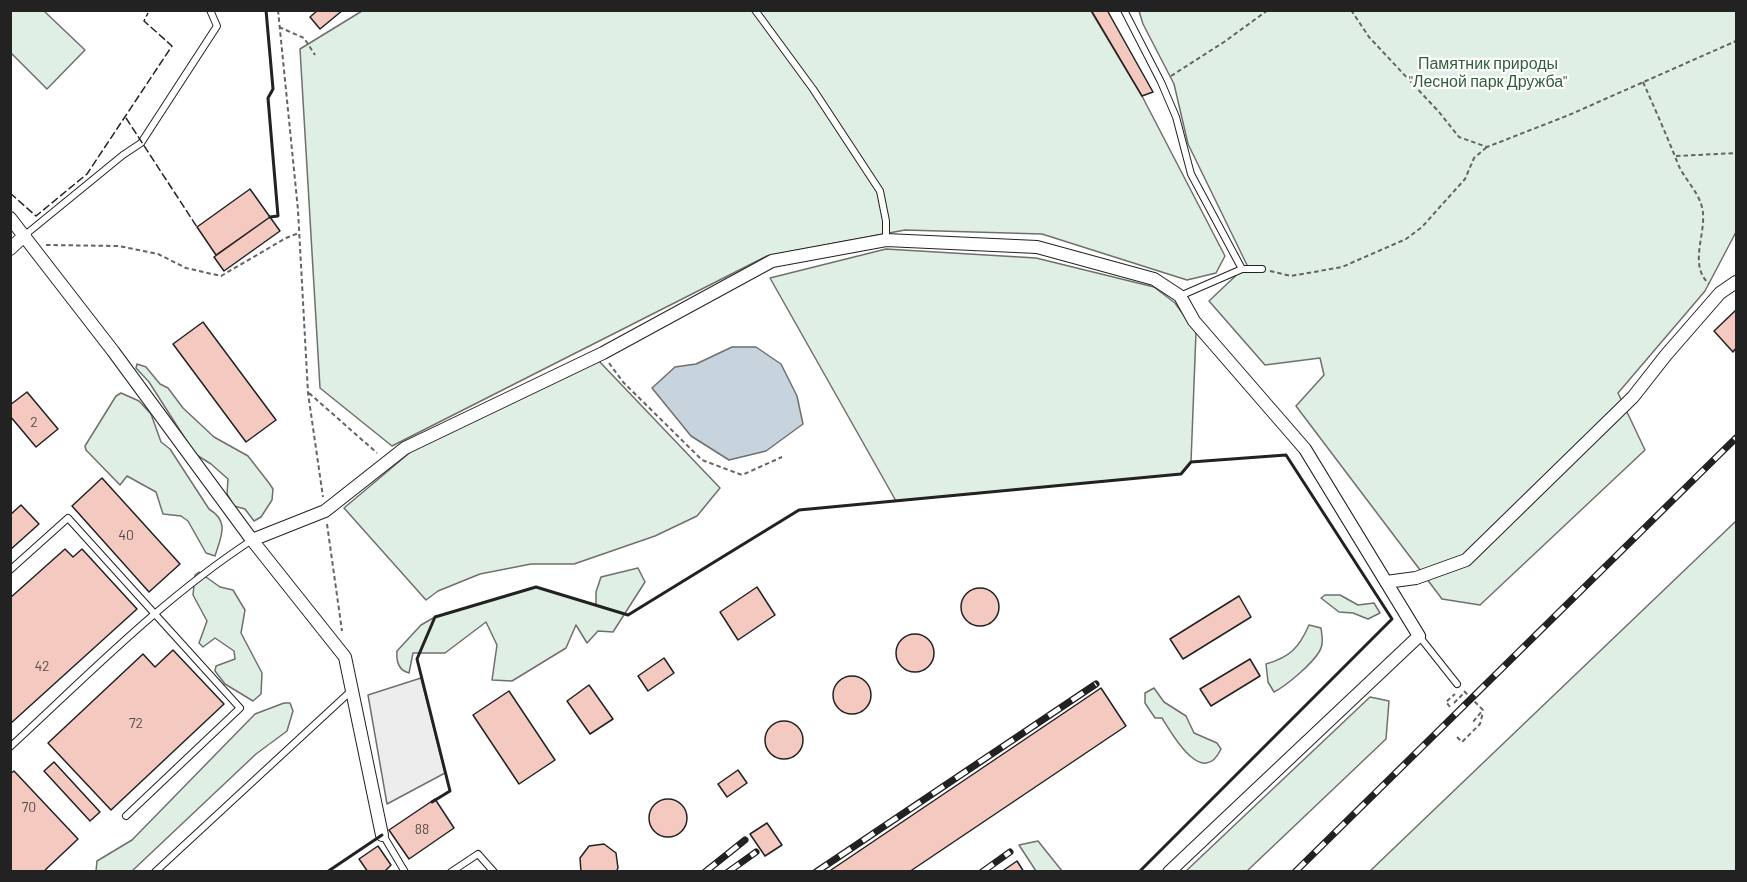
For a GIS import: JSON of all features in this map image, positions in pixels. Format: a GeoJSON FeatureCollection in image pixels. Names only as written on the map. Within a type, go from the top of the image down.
{"type":"FeatureCollection","features":[{"type":"Feature","properties":{"kind":"street"},"geometry":{"type":"LineString","coordinates":[[10,218],[252,540],[345,657],[382,835]]}},
{"type":"Feature","properties":{"kind":"street"},"geometry":{"type":"LineString","coordinates":[[10,249],[28,240]]}},
{"type":"Feature","properties":{"kind":"street"},"geometry":{"type":"LineString","coordinates":[[252,540],[325,511],[405,448],[603,353],[772,261],[886,240],[1037,247],[1154,279],[1180,296],[1194,321],[1305,449],[1419,636],[1169,872]]}},
{"type":"Feature","properties":{"kind":"street"},"geometry":{"type":"LineString","coordinates":[[1386,582],[1416,578],[1466,560],[1633,397],[1720,293],[1737,282]]}},
{"type":"Feature","properties":{"kind":"lane"},"geometry":{"type":"LineString","coordinates":[[28,240],[141,143],[217,26],[210,10]]}},
{"type":"Feature","properties":{"kind":"lane"},"geometry":{"type":"LineString","coordinates":[[755,10],[813,88],[880,191],[886,221],[886,240]]}},
{"type":"Feature","properties":{"kind":"lane"},"geometry":{"type":"LineString","coordinates":[[1124,10],[1161,82],[1176,117],[1191,174],[1242,269]]}},
{"type":"Feature","properties":{"kind":"lane"},"geometry":{"type":"LineString","coordinates":[[1180,296],[1242,269],[1262,269]]}},
{"type":"Feature","properties":{"kind":"lane"},"geometry":{"type":"LineString","coordinates":[[10,570],[68,518],[240,708],[126,816]]}},
{"type":"Feature","properties":{"kind":"lane"},"geometry":{"type":"LineString","coordinates":[[10,747],[154,615],[213,565],[252,540]]}},
{"type":"Feature","properties":{"kind":"lane"},"geometry":{"type":"LineString","coordinates":[[1419,636],[1457,684]]}},
{"type":"Feature","properties":{"kind":"lane"},"geometry":{"type":"LineString","coordinates":[[155,872],[352,689]]}},
{"type":"Feature","properties":{"kind":"lane"},"geometry":{"type":"LineString","coordinates":[[382,835],[405,872]]}},
{"type":"Feature","properties":{"kind":"lane"},"geometry":{"type":"LineString","coordinates":[[451,872],[478,854],[494,872]]}},
{"type":"Feature","properties":{"kind":"path"},"geometry":{"type":"LineString","coordinates":[[278,10],[299,233],[308,393],[342,634]]}},
{"type":"Feature","properties":{"kind":"path"},"geometry":{"type":"LineString","coordinates":[[1161,82],[1224,42],[1268,10]]}},
{"type":"Feature","properties":{"kind":"path"},"geometry":{"type":"LineString","coordinates":[[1351,10],[1369,38],[1440,112],[1459,137],[1487,147]]}},
{"type":"Feature","properties":{"kind":"path"},"geometry":{"type":"LineString","coordinates":[[279,27],[304,38],[315,55]]}},
{"type":"Feature","properties":{"kind":"path"},"geometry":{"type":"LineString","coordinates":[[1262,269],[1291,276],[1342,267],[1406,239],[1422,227],[1465,179],[1474,159],[1487,147],[1569,115],[1737,41]]}},
{"type":"Feature","properties":{"kind":"path"},"geometry":{"type":"LineString","coordinates":[[1643,81],[1678,166],[1699,197],[1703,213],[1702,244],[1698,261],[1700,272],[1706,282],[1720,293]]}},
{"type":"Feature","properties":{"kind":"path"},"geometry":{"type":"LineString","coordinates":[[1675,156],[1737,153]]}},
{"type":"Feature","properties":{"kind":"path"},"geometry":{"type":"LineString","coordinates":[[28,240],[119,246],[158,254],[186,268],[221,276],[286,238],[299,233]]}},
{"type":"Feature","properties":{"kind":"path"},"geometry":{"type":"LineString","coordinates":[[603,353],[623,382],[702,460],[742,475],[782,457]]}},
{"type":"Feature","properties":{"kind":"path"},"geometry":{"type":"LineString","coordinates":[[308,393],[374,452],[391,459]]}},
{"type":"Feature","properties":{"kind":"path"},"geometry":{"type":"LineString","coordinates":[[1450,707],[1446,702],[1461,688],[1484,710]]}},
{"type":"Feature","properties":{"kind":"path"},"geometry":{"type":"LineString","coordinates":[[1454,703],[1465,692]]}},
{"type":"Feature","properties":{"kind":"path"},"geometry":{"type":"LineString","coordinates":[[1472,723],[1484,710]]}},
{"type":"Feature","properties":{"kind":"path"},"geometry":{"type":"LineString","coordinates":[[1457,737],[1462,742],[1480,724],[1484,710]]}},
{"type":"Feature","properties":{"kind":"green space"},"geometry":{"type":"Polygon","coordinates":[[[10,11],[44,11],[85,50],[47,89],[11,53],[10,11]]]}},
{"type":"Feature","properties":{"kind":"green space"},"geometry":{"type":"Polygon","coordinates":[[[362,11],[1091,11],[1142,96],[1225,256],[1216,273],[1187,280],[1042,234],[905,230],[767,256],[392,446],[320,388],[300,49],[362,11]]]}},
{"type":"Feature","properties":{"kind":"green space","name":"Памятник природы \"Лесной парк Дружба\""},"geometry":{"type":"Polygon","coordinates":[[[1139,11],[1736,11],[1736,232],[1705,291],[1618,393],[1645,450],[1480,605],[1442,599],[1296,406],[1324,375],[1320,358],[1265,365],[1209,301],[1247,265],[1188,144],[1174,84],[1143,24],[1139,11]]]}},
{"type":"Feature","properties":{"kind":"green space"},"geometry":{"type":"Polygon","coordinates":[[[886,249],[1036,258],[1154,287],[1175,303],[1196,332],[1191,462],[1181,474],[896,501],[770,278],[886,249]]]}},
{"type":"Feature","properties":{"kind":"green space"},"geometry":{"type":"Polygon","coordinates":[[[597,359],[720,488],[697,516],[655,536],[574,564],[531,564],[480,574],[438,591],[426,600],[344,508],[414,449],[597,359]]]}},
{"type":"Feature","properties":{"kind":"green space"},"geometry":{"type":"Polygon","coordinates":[[[137,364],[146,367],[160,384],[168,388],[183,408],[214,437],[248,456],[273,489],[272,500],[261,517],[254,521],[245,509],[234,506],[227,494],[228,479],[195,454],[149,382],[136,368],[137,364]]]}},
{"type":"Feature","properties":{"kind":"green space"},"geometry":{"type":"Polygon","coordinates":[[[121,393],[139,401],[151,414],[161,442],[170,449],[209,509],[220,519],[222,530],[215,556],[206,553],[188,521],[181,516],[163,514],[156,492],[127,476],[120,485],[86,450],[85,446],[116,396],[121,393]]]}},
{"type":"Feature","properties":{"kind":"green space"},"geometry":{"type":"Polygon","coordinates":[[[1736,521],[1736,871],[1370,871],[1736,521]]]}},
{"type":"Feature","properties":{"kind":"green space"},"geometry":{"type":"Polygon","coordinates":[[[638,568],[645,582],[613,632],[598,631],[587,643],[576,625],[566,648],[512,681],[492,680],[497,645],[486,622],[445,653],[413,653],[409,673],[398,665],[397,651],[421,625],[435,617],[536,587],[596,605],[596,592],[601,577],[638,568]]]}},
{"type":"Feature","properties":{"kind":"green space"},"geometry":{"type":"Polygon","coordinates":[[[199,572],[220,587],[233,590],[245,610],[241,633],[262,673],[261,694],[253,701],[225,684],[215,671],[216,666],[235,659],[234,651],[215,638],[203,647],[199,643],[207,621],[193,595],[195,575],[199,572]]]}},
{"type":"Feature","properties":{"kind":"green space"},"geometry":{"type":"Polygon","coordinates":[[[1325,595],[1340,595],[1358,605],[1374,603],[1380,613],[1368,619],[1353,613],[1339,612],[1321,598],[1325,595]]]}},
{"type":"Feature","properties":{"kind":"green space"},"geometry":{"type":"Polygon","coordinates":[[[1309,625],[1321,628],[1321,649],[1305,668],[1274,692],[1268,682],[1266,664],[1288,655],[1297,646],[1309,625]]]}},
{"type":"Feature","properties":{"kind":"green space"},"geometry":{"type":"Polygon","coordinates":[[[1154,688],[1164,702],[1186,716],[1194,733],[1217,743],[1221,749],[1214,760],[1206,763],[1197,761],[1181,746],[1162,718],[1155,718],[1145,703],[1145,693],[1154,688]]]}},
{"type":"Feature","properties":{"kind":"green space"},"geometry":{"type":"Polygon","coordinates":[[[1370,697],[1389,701],[1386,739],[1247,871],[1186,871],[1370,697]]]}},
{"type":"Feature","properties":{"kind":"green space"},"geometry":{"type":"Polygon","coordinates":[[[290,703],[293,711],[287,731],[256,754],[132,871],[96,871],[97,861],[132,840],[255,714],[290,703]]]}},
{"type":"Feature","properties":{"kind":"green space"},"geometry":{"type":"Polygon","coordinates":[[[1038,841],[1062,871],[1036,871],[1019,845],[1038,841]]]}},
{"type":"Feature","properties":{"kind":"shaded area"},"geometry":{"type":"Polygon","coordinates":[[[732,347],[756,347],[781,364],[797,396],[803,424],[766,451],[729,460],[691,436],[652,388],[675,367],[696,364],[732,347]]]}},
{"type":"Feature","properties":{"kind":"shaded area"},"geometry":{"type":"Polygon","coordinates":[[[421,678],[445,773],[387,804],[368,695],[421,678]]]}},
{"type":"Feature","properties":{"kind":"building"},"geometry":{"type":"Polygon","coordinates":[[[318,10],[343,10],[320,29],[310,17],[318,10]]]}},
{"type":"Feature","properties":{"kind":"building"},"geometry":{"type":"Polygon","coordinates":[[[1091,10],[1107,10],[1153,92],[1142,96],[1091,10]]]}},
{"type":"Feature","properties":{"kind":"building"},"geometry":{"type":"Polygon","coordinates":[[[250,189],[270,217],[216,255],[197,227],[250,189]]]}},
{"type":"Feature","properties":{"kind":"building"},"geometry":{"type":"Polygon","coordinates":[[[270,217],[280,231],[224,271],[214,257],[270,217]]]}},
{"type":"Feature","properties":{"kind":"building"},"geometry":{"type":"Polygon","coordinates":[[[1736,310],[1736,348],[1733,352],[1714,331],[1736,310]]]}},
{"type":"Feature","properties":{"kind":"building"},"geometry":{"type":"Polygon","coordinates":[[[203,322],[276,420],[246,442],[173,344],[203,322]]]}},
{"type":"Feature","properties":{"kind":"building"},"geometry":{"type":"Polygon","coordinates":[[[27,392],[58,429],[36,447],[10,416],[10,405],[27,392]]]}},
{"type":"Feature","properties":{"kind":"building"},"geometry":{"type":"Polygon","coordinates":[[[102,478],[180,564],[149,592],[72,506],[102,478]]]}},
{"type":"Feature","properties":{"kind":"building"},"geometry":{"type":"Polygon","coordinates":[[[21,505],[39,524],[10,550],[10,515],[21,505]]]}},
{"type":"Feature","properties":{"kind":"building"},"geometry":{"type":"Polygon","coordinates":[[[65,549],[73,557],[82,549],[137,609],[10,724],[10,598],[65,549]]]}},
{"type":"Feature","properties":{"kind":"building"},"geometry":{"type":"Polygon","coordinates":[[[757,587],[775,615],[738,640],[720,612],[757,587]]]}},
{"type":"Feature","properties":{"kind":"building"},"geometry":{"type":"Polygon","coordinates":[[[980,588],[987,589],[993,594],[998,600],[998,614],[993,620],[987,625],[980,626],[973,625],[967,620],[962,614],[961,607],[962,600],[967,594],[973,589],[980,588]]]}},
{"type":"Feature","properties":{"kind":"building"},"geometry":{"type":"Polygon","coordinates":[[[1239,596],[1251,617],[1183,659],[1170,639],[1239,596]]]}},
{"type":"Feature","properties":{"kind":"building"},"geometry":{"type":"Polygon","coordinates":[[[915,634],[922,635],[928,640],[933,646],[933,660],[928,666],[922,671],[915,672],[908,671],[902,666],[897,660],[896,653],[897,646],[902,640],[908,635],[915,634]]]}},
{"type":"Feature","properties":{"kind":"building"},"geometry":{"type":"Polygon","coordinates":[[[173,650],[224,704],[111,810],[48,743],[143,654],[155,667],[173,650]]]}},
{"type":"Feature","properties":{"kind":"building"},"geometry":{"type":"Polygon","coordinates":[[[664,658],[674,673],[648,691],[638,676],[664,658]]]}},
{"type":"Feature","properties":{"kind":"building"},"geometry":{"type":"Polygon","coordinates":[[[1250,659],[1260,676],[1211,706],[1200,689],[1250,659]]]}},
{"type":"Feature","properties":{"kind":"building"},"geometry":{"type":"Polygon","coordinates":[[[852,676],[859,677],[865,682],[870,688],[870,702],[865,708],[859,713],[852,714],[845,713],[839,708],[834,702],[833,695],[834,688],[839,682],[845,677],[852,676]]]}},
{"type":"Feature","properties":{"kind":"building"},"geometry":{"type":"Polygon","coordinates":[[[589,685],[613,719],[590,734],[567,701],[589,685]]]}},
{"type":"Feature","properties":{"kind":"building"},"geometry":{"type":"Polygon","coordinates":[[[1101,688],[1126,726],[909,872],[828,872],[1101,688]]]}},
{"type":"Feature","properties":{"kind":"building"},"geometry":{"type":"Polygon","coordinates":[[[509,691],[555,760],[519,784],[473,715],[509,691]]]}},
{"type":"Feature","properties":{"kind":"building"},"geometry":{"type":"Polygon","coordinates":[[[784,721],[791,722],[797,727],[802,733],[802,747],[797,753],[791,758],[784,759],[777,758],[771,753],[766,747],[765,740],[766,733],[771,727],[777,722],[784,721]]]}},
{"type":"Feature","properties":{"kind":"building"},"geometry":{"type":"Polygon","coordinates":[[[54,762],[100,812],[90,821],[44,771],[54,762]]]}},
{"type":"Feature","properties":{"kind":"building"},"geometry":{"type":"Polygon","coordinates":[[[738,770],[747,783],[727,797],[718,784],[738,770]]]}},
{"type":"Feature","properties":{"kind":"building"},"geometry":{"type":"Polygon","coordinates":[[[14,771],[78,839],[43,872],[10,872],[10,774],[14,771]]]}},
{"type":"Feature","properties":{"kind":"building"},"geometry":{"type":"Polygon","coordinates":[[[435,799],[454,828],[409,859],[389,830],[435,799]]]}},
{"type":"Feature","properties":{"kind":"building"},"geometry":{"type":"Polygon","coordinates":[[[668,799],[675,800],[681,805],[686,811],[686,825],[681,831],[675,836],[668,837],[661,836],[655,831],[650,825],[649,818],[650,811],[655,805],[661,800],[668,799]]]}},
{"type":"Feature","properties":{"kind":"building"},"geometry":{"type":"Polygon","coordinates":[[[767,823],[782,845],[765,856],[750,834],[767,823]]]}},
{"type":"Feature","properties":{"kind":"building"},"geometry":{"type":"Polygon","coordinates":[[[604,844],[616,853],[618,868],[616,872],[581,872],[580,858],[589,846],[604,844]]]}},
{"type":"Feature","properties":{"kind":"building"},"geometry":{"type":"Polygon","coordinates":[[[378,846],[391,865],[384,872],[368,872],[359,859],[378,846]]]}},
{"type":"Feature","properties":{"kind":"building"},"geometry":{"type":"Polygon","coordinates":[[[1017,861],[1024,872],[1001,872],[1017,861]]]}},
{"type":"Feature","properties":{"kind":"railway"},"geometry":{"type":"LineString","coordinates":[[1295,872],[1736,438]]}},
{"type":"Feature","properties":{"kind":"railway"},"geometry":{"type":"LineString","coordinates":[[816,872],[1096,684]]}},
{"type":"Feature","properties":{"kind":"railway"},"geometry":{"type":"LineString","coordinates":[[705,872],[745,840]]}},
{"type":"Feature","properties":{"kind":"railway"},"geometry":{"type":"LineString","coordinates":[[728,872],[756,852]]}},
{"type":"Feature","properties":{"kind":"railway"},"geometry":{"type":"LineString","coordinates":[[982,872],[1010,852]]}},
{"type":"Feature","properties":{"kind":"fence"},"geometry":{"type":"LineString","coordinates":[[10,193],[36,216],[87,174],[172,46],[144,21],[148,13]]}},
{"type":"Feature","properties":{"kind":"fence"},"geometry":{"type":"LineString","coordinates":[[126,118],[197,227]]}},
{"type":"Feature","properties":{"kind":"wall"},"geometry":{"type":"LineString","coordinates":[[266,10],[273,89],[268,98],[278,216],[270,217]]}},
{"type":"Feature","properties":{"kind":"wall"},"geometry":{"type":"LineString","coordinates":[[432,802],[450,791],[417,659],[435,617],[536,587],[628,615],[799,510],[1181,474],[1191,462],[1286,455],[1392,619],[1139,872]]}},
{"type":"Feature","properties":{"kind":"wall"},"geometry":{"type":"LineString","coordinates":[[327,872],[382,835]]}}]}
